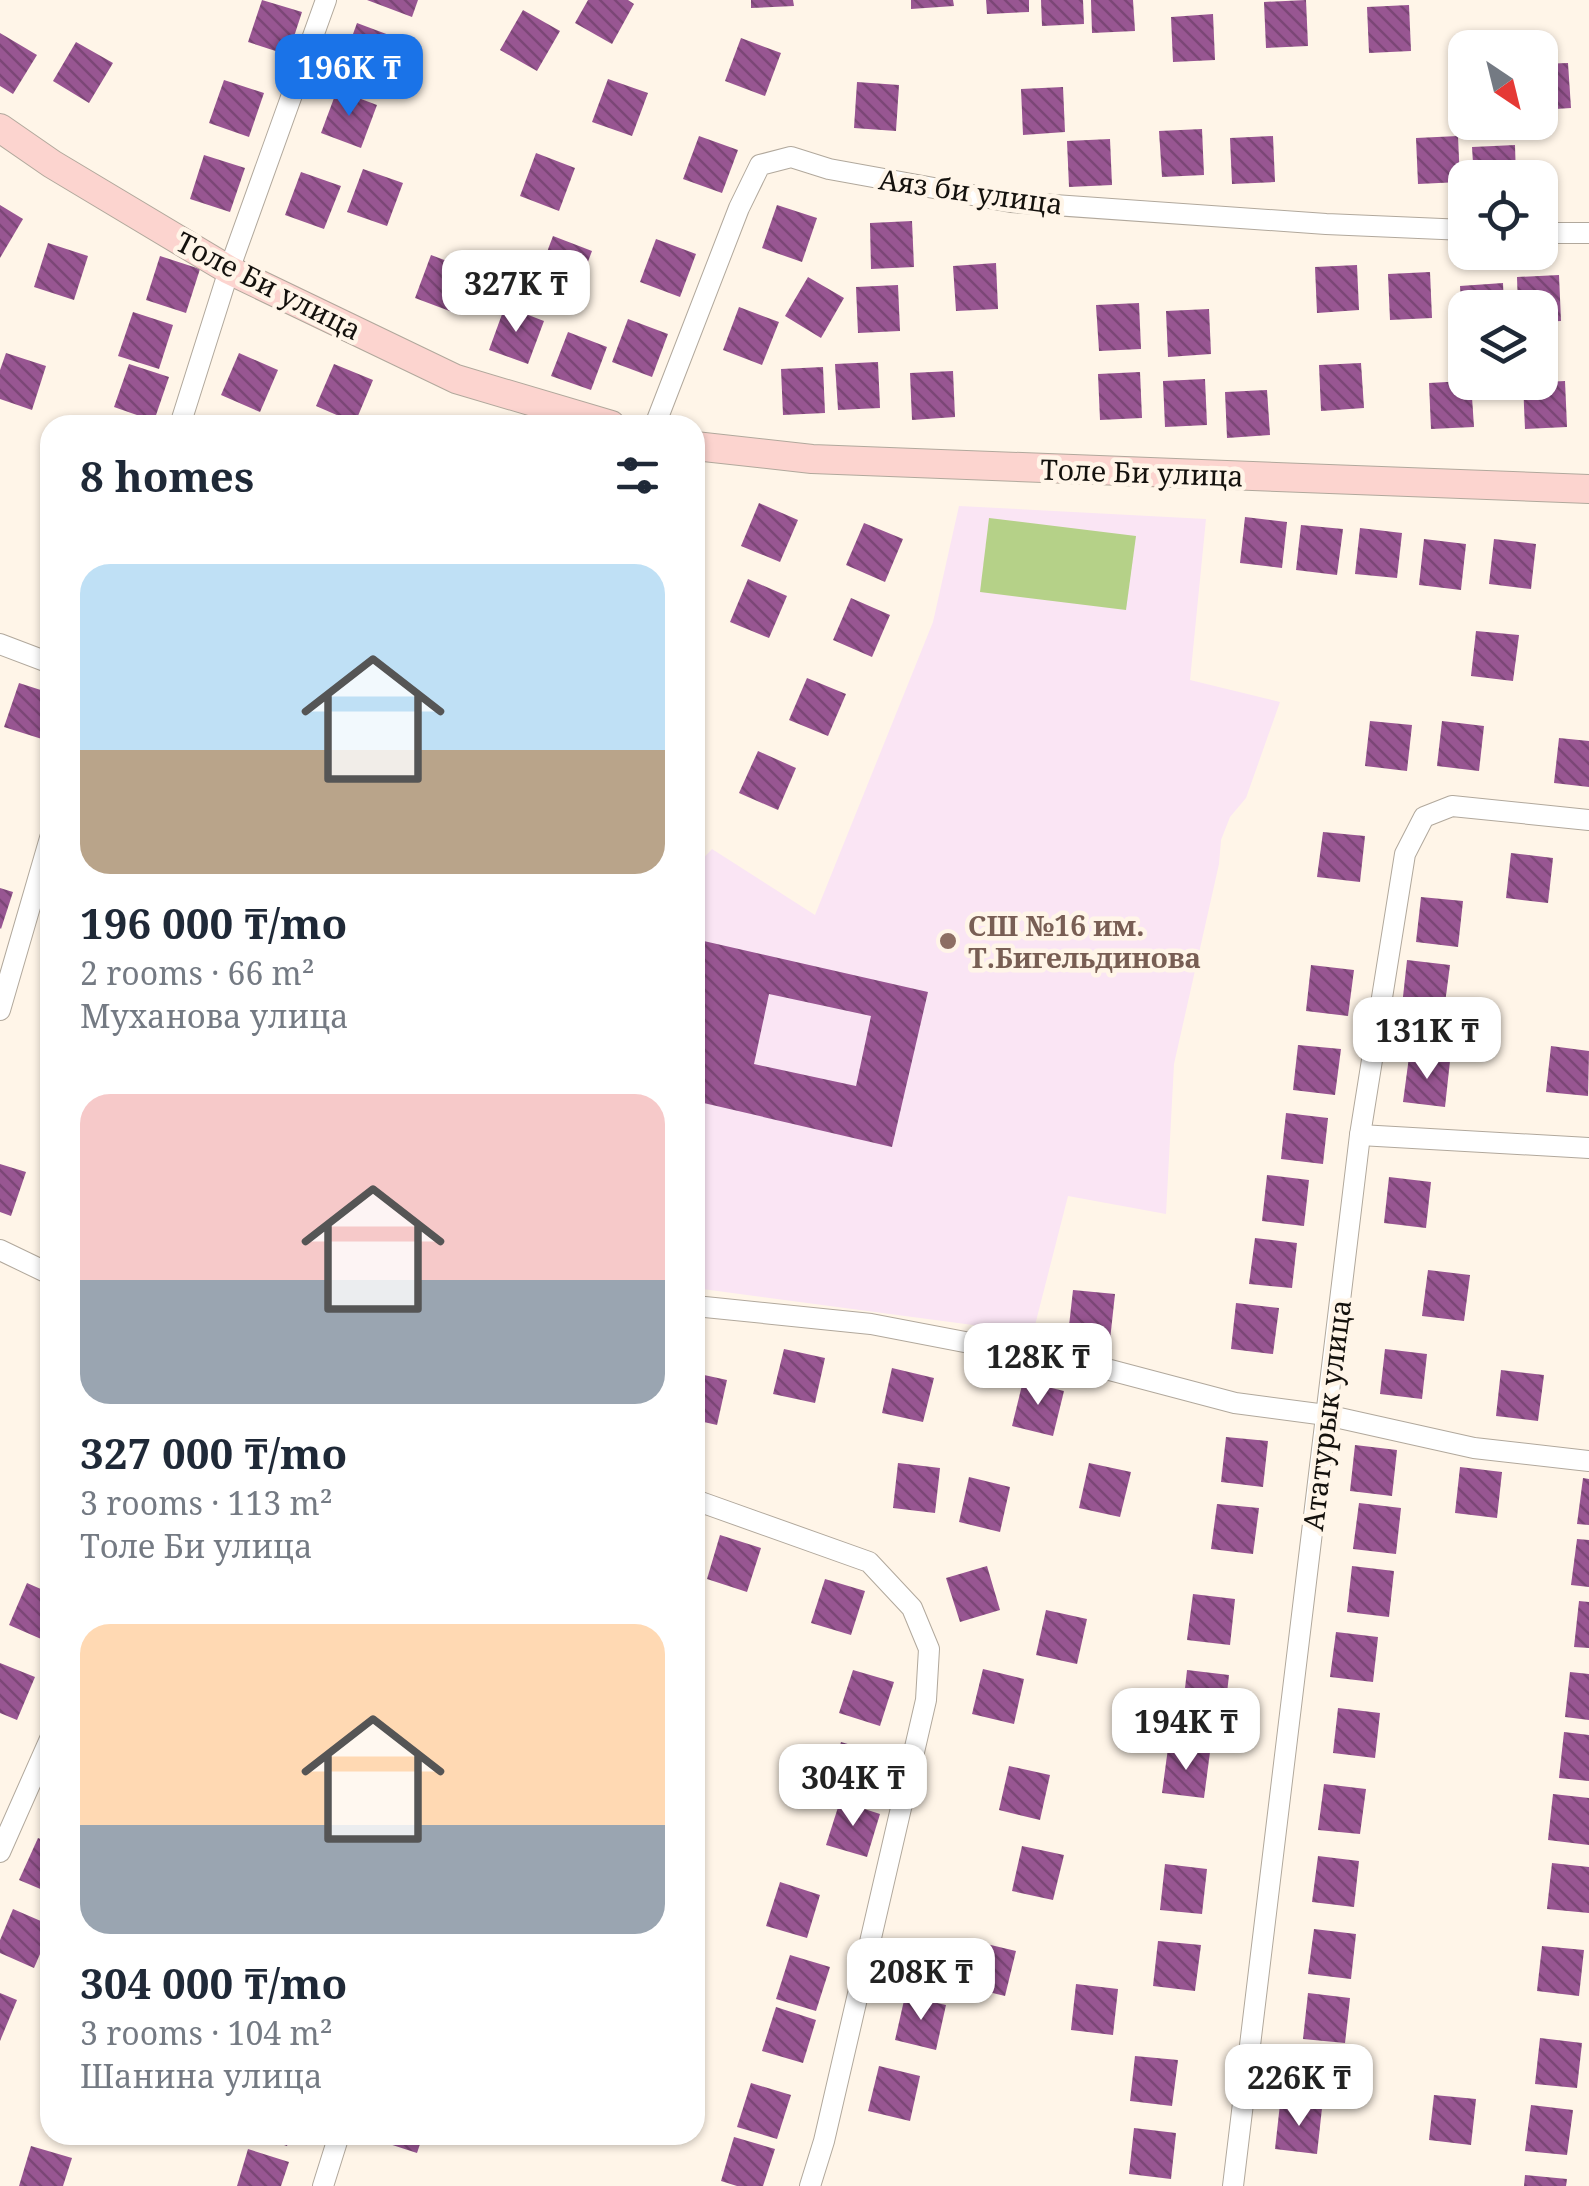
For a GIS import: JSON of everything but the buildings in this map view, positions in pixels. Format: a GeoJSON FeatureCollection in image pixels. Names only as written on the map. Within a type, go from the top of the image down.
{"type":"FeatureCollection","features":[{"type":"Feature","properties":{"kind":"street"},"geometry":{"type":"LineString","coordinates":[[183,415],[229,270],[326,0]]}},
{"type":"Feature","properties":{"kind":"street","name":"Толе Би улица"},"geometry":{"type":"LineString","coordinates":[[0,128],[52,164],[229,270],[456,378],[578,415]]}},
{"type":"Feature","properties":{"kind":"street","name":"Аяз би улица"},"geometry":{"type":"LineString","coordinates":[[659,415],[739,208],[760,165],[791,157],[829,170],[1011,202],[1448,229]]}},
{"type":"Feature","properties":{"kind":"street"},"geometry":{"type":"LineString","coordinates":[[1558,233],[1589,234]]}},
{"type":"Feature","properties":{"kind":"street","name":"Толе Би улица"},"geometry":{"type":"LineString","coordinates":[[705,447],[812,459],[1589,488]]}},
{"type":"Feature","properties":{"kind":"street"},"geometry":{"type":"LineString","coordinates":[[0,644],[40,660]]}},
{"type":"Feature","properties":{"kind":"street","name":"Ататурык улица"},"geometry":{"type":"LineString","coordinates":[[1233,2186],[1360,1135],[1406,854],[1424,817],[1452,806],[1589,820]]}},
{"type":"Feature","properties":{"kind":"street"},"geometry":{"type":"LineString","coordinates":[[0,1010],[40,872]]}},
{"type":"Feature","properties":{"kind":"street"},"geometry":{"type":"LineString","coordinates":[[1360,1135],[1589,1148]]}},
{"type":"Feature","properties":{"kind":"street"},"geometry":{"type":"LineString","coordinates":[[0,1250],[40,1269]]}},
{"type":"Feature","properties":{"kind":"street"},"geometry":{"type":"LineString","coordinates":[[705,1307],[872,1324],[1110,1370],[1235,1403],[1326,1415],[1474,1448],[1589,1461]]}},
{"type":"Feature","properties":{"kind":"street"},"geometry":{"type":"LineString","coordinates":[[705,1504],[868,1562],[912,1608],[929,1649],[926,1700],[890,1864],[810,2186]]}},
{"type":"Feature","properties":{"kind":"street"},"geometry":{"type":"LineString","coordinates":[[0,1852],[40,1762]]}},
{"type":"Feature","properties":{"kind":"street"},"geometry":{"type":"LineString","coordinates":[[323,2186],[336,2145]]}},
{"type":"Feature","properties":{"kind":"shaded area","name":"СШ №16 им. Т.Бигельдинова"},"geometry":{"type":"Polygon","coordinates":[[[959,506],[1206,519],[1190,680],[1280,702],[1246,798],[1230,817],[1221,840],[1174,1064],[1166,1214],[1068,1196],[1033,1333],[705,1289],[705,856],[712,849],[815,915],[933,622],[959,506]]]}},
{"type":"Feature","properties":{"kind":"green space"},"geometry":{"type":"Polygon","coordinates":[[[989,518],[1136,536],[1126,610],[980,592],[989,518]]]}},
{"type":"Feature","properties":{"kind":"place","name":"СШ №16 им. Т.Бигельдинова"},"geometry":{"type":"Point","coordinates":[948,941]}}]}
